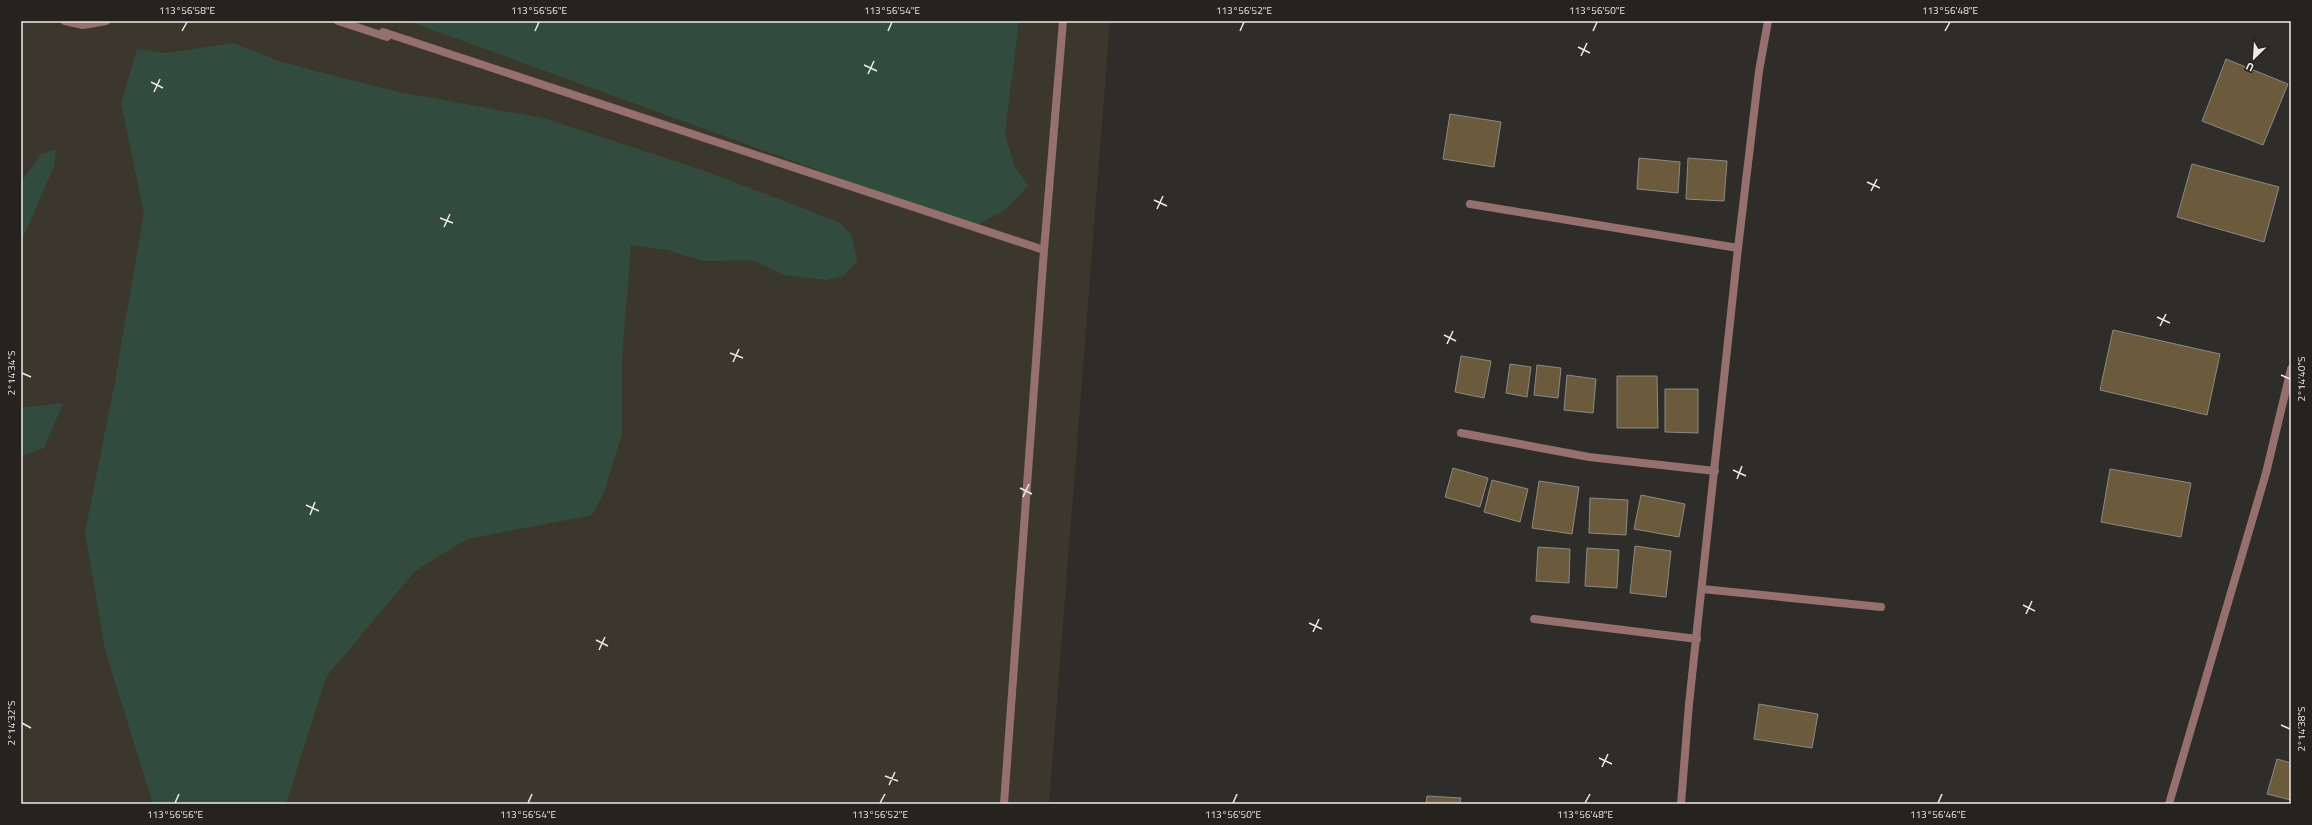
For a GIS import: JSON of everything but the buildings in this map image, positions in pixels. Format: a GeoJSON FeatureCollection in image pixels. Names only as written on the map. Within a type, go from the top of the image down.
{"type":"FeatureCollection","features":[{"type":"Feature","properties":{"kind":"street"},"geometry":{"type":"LineString","coordinates":[[65,21],[84,25],[106,21]]}},
{"type":"Feature","properties":{"kind":"street"},"geometry":{"type":"LineString","coordinates":[[338,21],[966,224]]}},
{"type":"Feature","properties":{"kind":"street"},"geometry":{"type":"LineString","coordinates":[[1004,804],[1044,250],[1063,21]]}},
{"type":"Feature","properties":{"kind":"street"},"geometry":{"type":"LineString","coordinates":[[1681,804],[1681,785],[1738,248],[1759,71],[1768,21]]}},
{"type":"Feature","properties":{"kind":"street"},"geometry":{"type":"LineString","coordinates":[[383,32],[1044,250]]}},
{"type":"Feature","properties":{"kind":"street"},"geometry":{"type":"LineString","coordinates":[[1470,204],[1738,248]]}},
{"type":"Feature","properties":{"kind":"street"},"geometry":{"type":"LineString","coordinates":[[2169,804],[2266,473],[2291,369]]}},
{"type":"Feature","properties":{"kind":"street"},"geometry":{"type":"LineString","coordinates":[[1461,433],[1589,457],[1715,471]]}},
{"type":"Feature","properties":{"kind":"street"},"geometry":{"type":"LineString","coordinates":[[1702,588],[1881,607]]}},
{"type":"Feature","properties":{"kind":"street"},"geometry":{"type":"LineString","coordinates":[[1534,619],[1697,639]]}},
{"type":"Feature","properties":{"kind":"shaded area"},"geometry":{"type":"Polygon","coordinates":[[[21,21],[1110,21],[1049,804],[21,804],[21,21]]]}},
{"type":"Feature","properties":{"kind":"green space"},"geometry":{"type":"Polygon","coordinates":[[[408,21],[1019,21],[1005,133],[1014,166],[1028,186],[1006,209],[974,227],[408,21]]]}},
{"type":"Feature","properties":{"kind":"green space"},"geometry":{"type":"Polygon","coordinates":[[[234,43],[281,62],[394,91],[547,119],[705,171],[841,223],[852,236],[857,261],[843,276],[826,280],[784,275],[752,260],[703,261],[668,250],[631,245],[622,357],[622,434],[604,492],[592,515],[467,539],[415,571],[326,677],[286,804],[153,804],[105,650],[85,532],[115,381],[144,213],[121,103],[137,49],[166,53],[234,43]]]}},
{"type":"Feature","properties":{"kind":"green space"},"geometry":{"type":"Polygon","coordinates":[[[56,149],[54,166],[21,242],[21,183],[40,155],[56,149]]]}},
{"type":"Feature","properties":{"kind":"green space"},"geometry":{"type":"Polygon","coordinates":[[[63,403],[44,448],[21,456],[21,408],[63,403]]]}}]}
